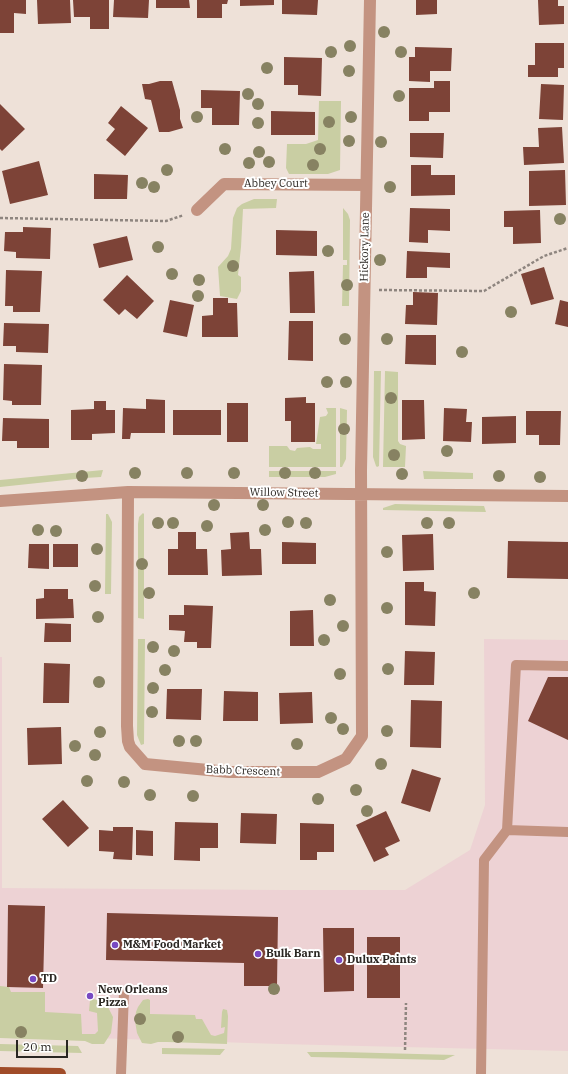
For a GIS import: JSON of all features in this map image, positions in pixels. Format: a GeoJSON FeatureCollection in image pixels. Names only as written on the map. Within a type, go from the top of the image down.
{"type":"FeatureCollection","features":[{"type":"Feature","properties":{"kind":"main road"},"geometry":{"type":"LineString","coordinates":[[0,1073],[60,1074]]}},
{"type":"Feature","properties":{"kind":"street","name":"Hickory Lane"},"geometry":{"type":"LineString","coordinates":[[362,494],[364,291],[370,0]]}},
{"type":"Feature","properties":{"kind":"street","name":"Abbey Court"},"geometry":{"type":"LineString","coordinates":[[197,210],[224,184],[366,185]]}},
{"type":"Feature","properties":{"kind":"street","name":"Willow Street"},"geometry":{"type":"LineString","coordinates":[[0,501],[128,492],[568,496]]}},
{"type":"Feature","properties":{"kind":"street","name":"Babb Crescent"},"geometry":{"type":"LineString","coordinates":[[128,492],[127,726],[130,747],[145,764],[229,772],[318,772],[346,759],[362,736],[362,494]]}},
{"type":"Feature","properties":{"kind":"lane"},"geometry":{"type":"LineString","coordinates":[[481,1074],[484,860],[507,830],[516,665],[568,666]]}},
{"type":"Feature","properties":{"kind":"lane"},"geometry":{"type":"LineString","coordinates":[[507,830],[568,832]]}},
{"type":"Feature","properties":{"kind":"lane"},"geometry":{"type":"LineString","coordinates":[[121,1074],[124,992]]}},
{"type":"Feature","properties":{"kind":"path"},"geometry":{"type":"LineString","coordinates":[[0,218],[166,221],[197,210]]}},
{"type":"Feature","properties":{"kind":"path"},"geometry":{"type":"LineString","coordinates":[[364,291],[484,291],[544,256],[568,248]]}},
{"type":"Feature","properties":{"kind":"path"},"geometry":{"type":"LineString","coordinates":[[404,1050],[406,1003]]}},
{"type":"Feature","properties":{"kind":"shaded area"},"geometry":{"type":"Polygon","coordinates":[[[484,639],[568,640],[568,1051],[0,1035],[0,657],[2,657],[2,888],[405,890],[470,850],[485,805],[484,639]]]}},
{"type":"Feature","properties":{"kind":"green space"},"geometry":{"type":"Polygon","coordinates":[[[319,101],[341,101],[340,170],[328,174],[289,174],[286,168],[287,144],[306,144],[318,140],[319,101]]]}},
{"type":"Feature","properties":{"kind":"green space"},"geometry":{"type":"Polygon","coordinates":[[[254,199],[277,199],[276,208],[243,209],[238,275],[241,277],[241,291],[237,299],[220,296],[218,267],[228,256],[231,249],[233,218],[237,208],[254,199]]]}},
{"type":"Feature","properties":{"kind":"green space"},"geometry":{"type":"Polygon","coordinates":[[[343,208],[348,214],[350,220],[349,306],[342,306],[343,265],[347,265],[347,260],[343,260],[343,208]]]}},
{"type":"Feature","properties":{"kind":"green space"},"geometry":{"type":"Polygon","coordinates":[[[374,371],[381,371],[379,466],[377,467],[373,457],[374,371]]]}},
{"type":"Feature","properties":{"kind":"green space"},"geometry":{"type":"Polygon","coordinates":[[[385,371],[398,372],[398,441],[400,444],[406,446],[405,467],[383,467],[385,371]]]}},
{"type":"Feature","properties":{"kind":"green space"},"geometry":{"type":"Polygon","coordinates":[[[326,408],[336,408],[336,467],[269,467],[269,446],[287,446],[290,450],[295,451],[297,448],[310,447],[313,449],[321,449],[321,444],[316,444],[320,417],[326,416],[328,413],[326,408]]]}},
{"type":"Feature","properties":{"kind":"green space"},"geometry":{"type":"Polygon","coordinates":[[[340,408],[347,410],[346,459],[342,467],[340,467],[340,408]]]}},
{"type":"Feature","properties":{"kind":"green space"},"geometry":{"type":"Polygon","coordinates":[[[103,470],[101,477],[0,487],[0,480],[103,470]]]}},
{"type":"Feature","properties":{"kind":"green space"},"geometry":{"type":"Polygon","coordinates":[[[269,471],[336,471],[336,474],[325,477],[269,477],[269,471]]]}},
{"type":"Feature","properties":{"kind":"green space"},"geometry":{"type":"Polygon","coordinates":[[[423,471],[473,473],[473,479],[424,479],[423,471]]]}},
{"type":"Feature","properties":{"kind":"green space"},"geometry":{"type":"Polygon","coordinates":[[[395,504],[484,506],[486,512],[383,510],[383,508],[395,504]]]}},
{"type":"Feature","properties":{"kind":"green space"},"geometry":{"type":"Polygon","coordinates":[[[143,513],[144,619],[138,618],[138,524],[139,517],[143,513]]]}},
{"type":"Feature","properties":{"kind":"green space"},"geometry":{"type":"Polygon","coordinates":[[[106,514],[108,514],[112,522],[111,594],[105,594],[106,514]]]}},
{"type":"Feature","properties":{"kind":"green space"},"geometry":{"type":"Polygon","coordinates":[[[138,639],[145,639],[144,744],[141,745],[137,735],[138,639]]]}},
{"type":"Feature","properties":{"kind":"green space"},"geometry":{"type":"Polygon","coordinates":[[[0,986],[9,987],[11,992],[45,992],[45,1012],[81,1014],[82,1034],[95,1034],[98,1031],[97,1013],[89,1011],[90,1000],[93,999],[101,1001],[108,1007],[113,1017],[111,1033],[104,1044],[92,1044],[85,1041],[0,1038],[0,986]]]}},
{"type":"Feature","properties":{"kind":"green space"},"geometry":{"type":"Polygon","coordinates":[[[143,1000],[150,1000],[150,1014],[195,1015],[196,1019],[202,1019],[211,1035],[215,1036],[224,1033],[225,1027],[221,1028],[222,1012],[223,1009],[227,1010],[227,1044],[167,1042],[151,1044],[142,1043],[137,1033],[135,1021],[136,1012],[143,1000]]]}},
{"type":"Feature","properties":{"kind":"green space"},"geometry":{"type":"Polygon","coordinates":[[[0,1044],[78,1046],[82,1053],[0,1051],[0,1044]]]}},
{"type":"Feature","properties":{"kind":"green space"},"geometry":{"type":"Polygon","coordinates":[[[162,1048],[225,1049],[220,1055],[162,1054],[162,1048]]]}},
{"type":"Feature","properties":{"kind":"green space"},"geometry":{"type":"Polygon","coordinates":[[[307,1052],[455,1055],[444,1060],[311,1057],[307,1052]]]}},
{"type":"Feature","properties":{"kind":"building"},"geometry":{"type":"Polygon","coordinates":[[[0,0],[26,0],[26,14],[14,13],[14,33],[0,33],[0,0]]]}},
{"type":"Feature","properties":{"kind":"building"},"geometry":{"type":"Polygon","coordinates":[[[37,0],[70,0],[71,23],[38,24],[37,0]]]}},
{"type":"Feature","properties":{"kind":"building"},"geometry":{"type":"Polygon","coordinates":[[[73,0],[109,0],[109,29],[90,29],[90,17],[74,17],[73,0]]]}},
{"type":"Feature","properties":{"kind":"building"},"geometry":{"type":"Polygon","coordinates":[[[114,0],[149,0],[148,18],[113,17],[114,0]]]}},
{"type":"Feature","properties":{"kind":"building"},"geometry":{"type":"Polygon","coordinates":[[[156,0],[189,0],[190,8],[156,8],[156,0]]]}},
{"type":"Feature","properties":{"kind":"building"},"geometry":{"type":"Polygon","coordinates":[[[197,0],[228,0],[227,4],[222,4],[222,18],[197,18],[197,0]]]}},
{"type":"Feature","properties":{"kind":"building"},"geometry":{"type":"Polygon","coordinates":[[[240,0],[274,0],[274,5],[240,6],[240,0]]]}},
{"type":"Feature","properties":{"kind":"building"},"geometry":{"type":"Polygon","coordinates":[[[282,0],[318,0],[317,15],[282,14],[282,0]]]}},
{"type":"Feature","properties":{"kind":"building"},"geometry":{"type":"Polygon","coordinates":[[[416,0],[437,0],[437,14],[416,15],[416,0]]]}},
{"type":"Feature","properties":{"kind":"building"},"geometry":{"type":"Polygon","coordinates":[[[538,0],[558,0],[558,6],[564,6],[564,24],[539,25],[538,0]]]}},
{"type":"Feature","properties":{"kind":"building"},"geometry":{"type":"Polygon","coordinates":[[[535,43],[564,43],[564,68],[558,68],[558,77],[528,77],[528,65],[535,65],[535,43]]]}},
{"type":"Feature","properties":{"kind":"building"},"geometry":{"type":"Polygon","coordinates":[[[415,47],[452,48],[451,71],[430,71],[430,82],[409,81],[409,57],[415,57],[415,47]]]}},
{"type":"Feature","properties":{"kind":"building"},"geometry":{"type":"Polygon","coordinates":[[[284,57],[322,58],[321,96],[298,95],[298,85],[284,85],[284,57]]]}},
{"type":"Feature","properties":{"kind":"building"},"geometry":{"type":"Polygon","coordinates":[[[172,81],[183,128],[169,132],[159,132],[151,100],[145,99],[142,84],[172,81]]]}},
{"type":"Feature","properties":{"kind":"building"},"geometry":{"type":"Polygon","coordinates":[[[434,81],[450,81],[450,112],[429,112],[429,121],[409,121],[409,88],[434,88],[434,81]]]}},
{"type":"Feature","properties":{"kind":"building"},"geometry":{"type":"Polygon","coordinates":[[[541,84],[564,85],[563,120],[539,119],[541,84]]]}},
{"type":"Feature","properties":{"kind":"building"},"geometry":{"type":"Polygon","coordinates":[[[201,90],[240,91],[239,125],[212,125],[212,108],[201,108],[201,90]]]}},
{"type":"Feature","properties":{"kind":"building"},"geometry":{"type":"Polygon","coordinates":[[[0,104],[25,129],[2,151],[0,149],[0,104]]]}},
{"type":"Feature","properties":{"kind":"building"},"geometry":{"type":"Polygon","coordinates":[[[121,106],[148,128],[125,156],[106,140],[115,129],[108,123],[121,106]]]}},
{"type":"Feature","properties":{"kind":"building"},"geometry":{"type":"Polygon","coordinates":[[[271,111],[315,112],[315,135],[271,135],[271,111]]]}},
{"type":"Feature","properties":{"kind":"building"},"geometry":{"type":"Polygon","coordinates":[[[562,127],[564,163],[524,165],[523,147],[539,147],[538,128],[562,127]]]}},
{"type":"Feature","properties":{"kind":"building"},"geometry":{"type":"Polygon","coordinates":[[[410,133],[444,133],[443,158],[410,157],[410,133]]]}},
{"type":"Feature","properties":{"kind":"building"},"geometry":{"type":"Polygon","coordinates":[[[39,161],[48,195],[10,204],[2,171],[39,161]]]}},
{"type":"Feature","properties":{"kind":"building"},"geometry":{"type":"Polygon","coordinates":[[[411,165],[431,165],[431,175],[455,175],[455,195],[411,196],[411,165]]]}},
{"type":"Feature","properties":{"kind":"building"},"geometry":{"type":"Polygon","coordinates":[[[565,170],[566,205],[529,206],[529,171],[565,170]]]}},
{"type":"Feature","properties":{"kind":"building"},"geometry":{"type":"Polygon","coordinates":[[[94,174],[128,175],[127,199],[94,199],[94,174]]]}},
{"type":"Feature","properties":{"kind":"building"},"geometry":{"type":"Polygon","coordinates":[[[410,208],[450,209],[450,231],[428,230],[428,243],[409,242],[410,208]]]}},
{"type":"Feature","properties":{"kind":"building"},"geometry":{"type":"Polygon","coordinates":[[[540,210],[541,243],[513,244],[513,227],[504,227],[504,211],[540,210]]]}},
{"type":"Feature","properties":{"kind":"building"},"geometry":{"type":"Polygon","coordinates":[[[23,227],[51,228],[50,259],[16,258],[16,252],[4,251],[5,232],[23,232],[23,227]]]}},
{"type":"Feature","properties":{"kind":"building"},"geometry":{"type":"Polygon","coordinates":[[[276,230],[317,231],[317,256],[276,255],[276,230]]]}},
{"type":"Feature","properties":{"kind":"building"},"geometry":{"type":"Polygon","coordinates":[[[127,236],[133,260],[99,268],[93,244],[127,236]]]}},
{"type":"Feature","properties":{"kind":"building"},"geometry":{"type":"Polygon","coordinates":[[[407,251],[450,253],[450,268],[427,267],[427,278],[406,278],[407,251]]]}},
{"type":"Feature","properties":{"kind":"building"},"geometry":{"type":"Polygon","coordinates":[[[544,267],[554,299],[531,305],[521,274],[544,267]]]}},
{"type":"Feature","properties":{"kind":"building"},"geometry":{"type":"Polygon","coordinates":[[[6,270],[42,271],[40,312],[13,312],[13,306],[5,306],[6,270]]]}},
{"type":"Feature","properties":{"kind":"building"},"geometry":{"type":"Polygon","coordinates":[[[314,271],[315,313],[290,313],[289,272],[314,271]]]}},
{"type":"Feature","properties":{"kind":"building"},"geometry":{"type":"Polygon","coordinates":[[[127,275],[154,301],[137,319],[125,309],[119,315],[103,300],[127,275]]]}},
{"type":"Feature","properties":{"kind":"building"},"geometry":{"type":"Polygon","coordinates":[[[413,292],[438,293],[437,325],[405,324],[406,305],[413,305],[413,292]]]}},
{"type":"Feature","properties":{"kind":"building"},"geometry":{"type":"Polygon","coordinates":[[[213,298],[228,298],[228,303],[237,303],[238,337],[202,337],[202,316],[213,315],[213,298]]]}},
{"type":"Feature","properties":{"kind":"building"},"geometry":{"type":"Polygon","coordinates":[[[170,300],[194,305],[187,337],[163,332],[170,300]]]}},
{"type":"Feature","properties":{"kind":"building"},"geometry":{"type":"Polygon","coordinates":[[[560,300],[568,302],[568,327],[555,324],[560,300]]]}},
{"type":"Feature","properties":{"kind":"building"},"geometry":{"type":"Polygon","coordinates":[[[289,321],[313,321],[313,361],[288,360],[289,321]]]}},
{"type":"Feature","properties":{"kind":"building"},"geometry":{"type":"Polygon","coordinates":[[[4,323],[49,324],[48,353],[16,352],[16,346],[3,346],[4,323]]]}},
{"type":"Feature","properties":{"kind":"building"},"geometry":{"type":"Polygon","coordinates":[[[406,335],[436,335],[436,365],[405,364],[406,335]]]}},
{"type":"Feature","properties":{"kind":"building"},"geometry":{"type":"Polygon","coordinates":[[[4,364],[42,365],[41,405],[12,405],[12,401],[3,400],[4,364]]]}},
{"type":"Feature","properties":{"kind":"building"},"geometry":{"type":"Polygon","coordinates":[[[306,397],[306,403],[315,403],[315,442],[291,442],[291,421],[285,421],[285,398],[306,397]]]}},
{"type":"Feature","properties":{"kind":"building"},"geometry":{"type":"Polygon","coordinates":[[[146,399],[165,400],[165,433],[131,433],[130,439],[122,439],[123,408],[146,409],[146,399]]]}},
{"type":"Feature","properties":{"kind":"building"},"geometry":{"type":"Polygon","coordinates":[[[402,400],[424,400],[425,439],[402,440],[402,400]]]}},
{"type":"Feature","properties":{"kind":"building"},"geometry":{"type":"Polygon","coordinates":[[[94,401],[106,401],[106,410],[115,410],[115,433],[92,434],[92,440],[71,440],[71,410],[94,409],[94,401]]]}},
{"type":"Feature","properties":{"kind":"building"},"geometry":{"type":"Polygon","coordinates":[[[227,403],[248,403],[248,442],[227,442],[227,403]]]}},
{"type":"Feature","properties":{"kind":"building"},"geometry":{"type":"Polygon","coordinates":[[[444,408],[467,409],[466,422],[472,422],[471,442],[443,441],[444,408]]]}},
{"type":"Feature","properties":{"kind":"building"},"geometry":{"type":"Polygon","coordinates":[[[173,410],[221,410],[221,435],[173,435],[173,410]]]}},
{"type":"Feature","properties":{"kind":"building"},"geometry":{"type":"Polygon","coordinates":[[[526,411],[561,411],[560,445],[539,445],[539,435],[526,435],[526,411]]]}},
{"type":"Feature","properties":{"kind":"building"},"geometry":{"type":"Polygon","coordinates":[[[516,416],[516,443],[482,444],[482,417],[516,416]]]}},
{"type":"Feature","properties":{"kind":"building"},"geometry":{"type":"Polygon","coordinates":[[[3,418],[49,419],[49,448],[17,448],[17,441],[2,441],[3,418]]]}},
{"type":"Feature","properties":{"kind":"building"},"geometry":{"type":"Polygon","coordinates":[[[178,532],[196,532],[196,549],[207,549],[208,575],[168,575],[168,549],[178,549],[178,532]]]}},
{"type":"Feature","properties":{"kind":"building"},"geometry":{"type":"Polygon","coordinates":[[[249,532],[250,549],[261,549],[262,575],[222,576],[221,550],[231,549],[230,533],[249,532]]]}},
{"type":"Feature","properties":{"kind":"building"},"geometry":{"type":"Polygon","coordinates":[[[433,534],[434,570],[403,571],[402,535],[433,534]]]}},
{"type":"Feature","properties":{"kind":"building"},"geometry":{"type":"Polygon","coordinates":[[[508,541],[568,542],[568,579],[507,578],[508,541]]]}},
{"type":"Feature","properties":{"kind":"building"},"geometry":{"type":"Polygon","coordinates":[[[282,542],[316,543],[316,564],[282,564],[282,542]]]}},
{"type":"Feature","properties":{"kind":"building"},"geometry":{"type":"Polygon","coordinates":[[[29,544],[49,544],[49,569],[28,568],[29,544]]]}},
{"type":"Feature","properties":{"kind":"building"},"geometry":{"type":"Polygon","coordinates":[[[53,544],[78,544],[78,567],[53,567],[53,544]]]}},
{"type":"Feature","properties":{"kind":"building"},"geometry":{"type":"Polygon","coordinates":[[[405,582],[424,582],[424,591],[436,592],[435,626],[405,625],[405,582]]]}},
{"type":"Feature","properties":{"kind":"building"},"geometry":{"type":"Polygon","coordinates":[[[44,589],[68,589],[68,599],[73,599],[74,618],[36,619],[36,599],[44,598],[44,589]]]}},
{"type":"Feature","properties":{"kind":"building"},"geometry":{"type":"Polygon","coordinates":[[[184,605],[213,606],[211,648],[197,648],[197,642],[184,642],[185,631],[169,630],[169,615],[184,615],[184,605]]]}},
{"type":"Feature","properties":{"kind":"building"},"geometry":{"type":"Polygon","coordinates":[[[313,610],[314,646],[290,646],[290,611],[313,610]]]}},
{"type":"Feature","properties":{"kind":"building"},"geometry":{"type":"Polygon","coordinates":[[[45,623],[71,624],[71,642],[44,642],[45,623]]]}},
{"type":"Feature","properties":{"kind":"building"},"geometry":{"type":"Polygon","coordinates":[[[405,651],[435,652],[434,685],[404,685],[405,651]]]}},
{"type":"Feature","properties":{"kind":"building"},"geometry":{"type":"Polygon","coordinates":[[[44,663],[70,664],[69,703],[43,703],[44,663]]]}},
{"type":"Feature","properties":{"kind":"building"},"geometry":{"type":"Polygon","coordinates":[[[548,677],[568,677],[568,740],[528,721],[548,677]]]}},
{"type":"Feature","properties":{"kind":"building"},"geometry":{"type":"Polygon","coordinates":[[[167,689],[202,689],[201,720],[166,719],[167,689]]]}},
{"type":"Feature","properties":{"kind":"building"},"geometry":{"type":"Polygon","coordinates":[[[224,691],[258,692],[258,721],[223,721],[224,691]]]}},
{"type":"Feature","properties":{"kind":"building"},"geometry":{"type":"Polygon","coordinates":[[[312,692],[313,723],[280,724],[279,693],[312,692]]]}},
{"type":"Feature","properties":{"kind":"building"},"geometry":{"type":"Polygon","coordinates":[[[411,700],[442,701],[441,748],[410,747],[411,700]]]}},
{"type":"Feature","properties":{"kind":"building"},"geometry":{"type":"Polygon","coordinates":[[[61,727],[62,764],[28,765],[27,728],[61,727]]]}},
{"type":"Feature","properties":{"kind":"building"},"geometry":{"type":"Polygon","coordinates":[[[412,769],[441,778],[430,812],[401,803],[412,769]]]}},
{"type":"Feature","properties":{"kind":"building"},"geometry":{"type":"Polygon","coordinates":[[[63,800],[89,828],[68,847],[42,819],[63,800]]]}},
{"type":"Feature","properties":{"kind":"building"},"geometry":{"type":"Polygon","coordinates":[[[386,811],[400,841],[385,848],[389,855],[374,862],[356,825],[386,811]]]}},
{"type":"Feature","properties":{"kind":"building"},"geometry":{"type":"Polygon","coordinates":[[[241,813],[277,814],[276,844],[240,843],[241,813]]]}},
{"type":"Feature","properties":{"kind":"building"},"geometry":{"type":"Polygon","coordinates":[[[175,822],[218,823],[218,848],[200,848],[200,861],[174,860],[175,822]]]}},
{"type":"Feature","properties":{"kind":"building"},"geometry":{"type":"Polygon","coordinates":[[[300,823],[334,824],[334,852],[317,852],[317,860],[300,860],[300,823]]]}},
{"type":"Feature","properties":{"kind":"building"},"geometry":{"type":"Polygon","coordinates":[[[113,827],[133,827],[132,860],[113,859],[114,852],[99,851],[99,830],[113,831],[113,827]]]}},
{"type":"Feature","properties":{"kind":"building"},"geometry":{"type":"Polygon","coordinates":[[[136,830],[153,831],[153,856],[136,855],[136,830]]]}},
{"type":"Feature","properties":{"kind":"building"},"geometry":{"type":"Polygon","coordinates":[[[8,905],[45,906],[43,988],[7,987],[8,905]]]}},
{"type":"Feature","properties":{"kind":"building"},"geometry":{"type":"Polygon","coordinates":[[[107,913],[278,917],[277,986],[244,986],[244,963],[106,960],[107,913]]]}},
{"type":"Feature","properties":{"kind":"building","name":"Dulux Paints"},"geometry":{"type":"Polygon","coordinates":[[[323,928],[354,928],[354,991],[324,992],[323,928]]]}},
{"type":"Feature","properties":{"kind":"building"},"geometry":{"type":"Polygon","coordinates":[[[367,937],[400,937],[400,998],[367,998],[367,937]]]}},
{"type":"Feature","properties":{"kind":"place","name":"M&M Food Market"},"geometry":{"type":"Point","coordinates":[115,945]}},
{"type":"Feature","properties":{"kind":"place","name":"Bulk Barn"},"geometry":{"type":"Point","coordinates":[258,954]}},
{"type":"Feature","properties":{"kind":"place","name":"Dulux Paints"},"geometry":{"type":"Point","coordinates":[339,960]}},
{"type":"Feature","properties":{"kind":"place","name":"TD"},"geometry":{"type":"Point","coordinates":[33,979]}},
{"type":"Feature","properties":{"kind":"place","name":"New Orleans Pizza"},"geometry":{"type":"Point","coordinates":[90,996]}}]}
